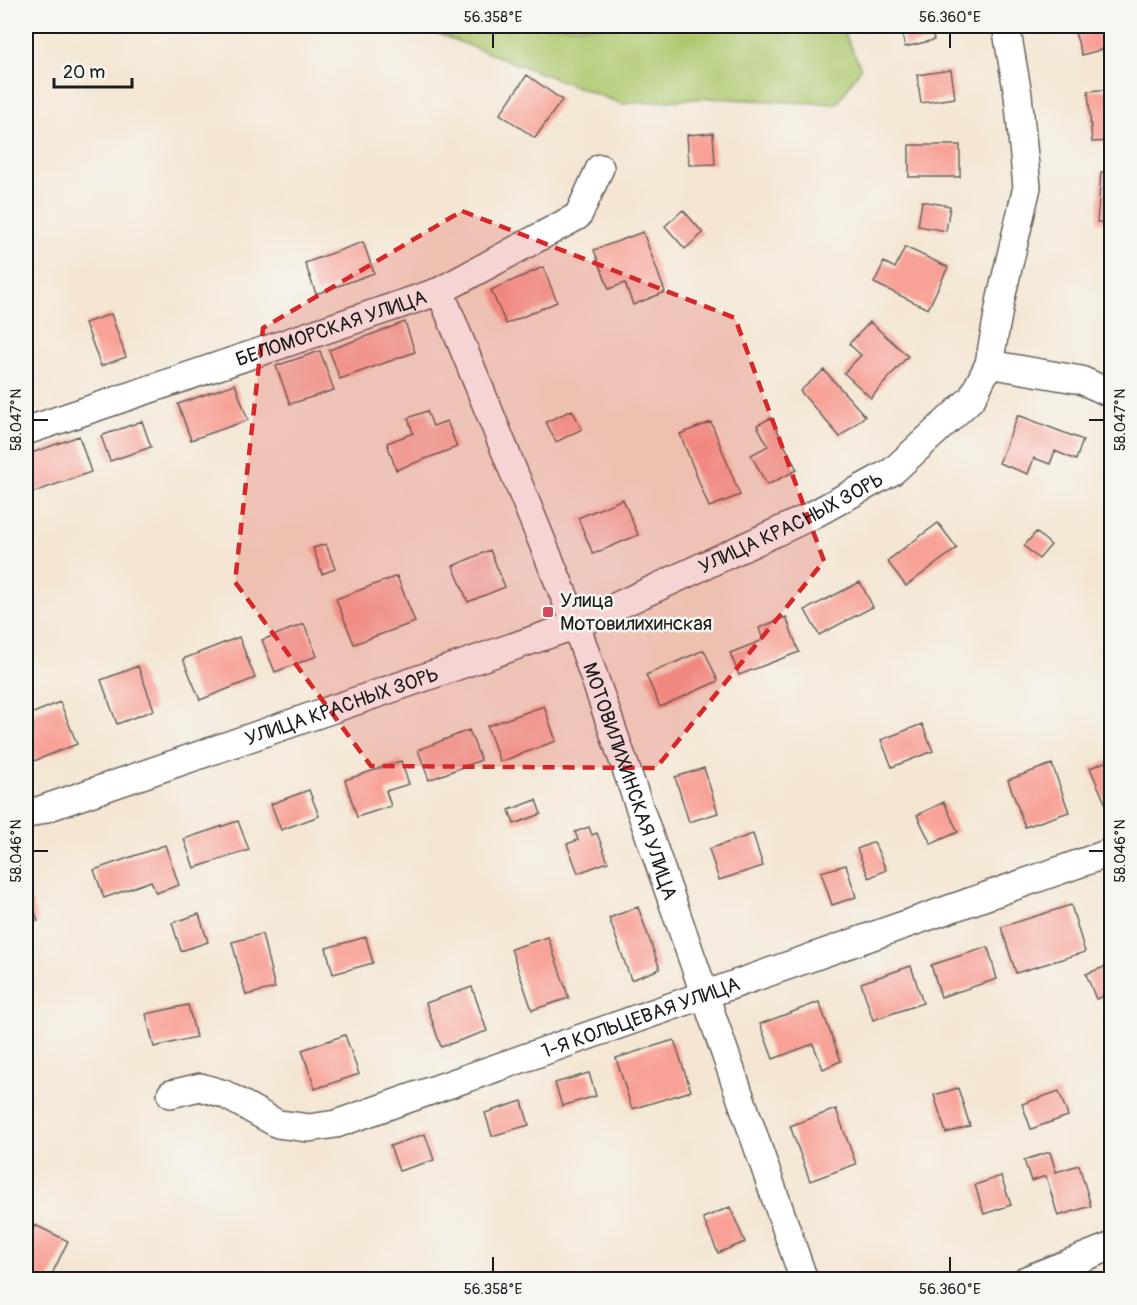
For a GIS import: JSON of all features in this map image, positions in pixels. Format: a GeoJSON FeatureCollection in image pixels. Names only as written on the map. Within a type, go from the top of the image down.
{"type":"FeatureCollection","features":[{"type":"Feature","properties":{"kind":"street","name":"УЛИЦА КРАСНЫХ ЗОРЬ"},"geometry":{"type":"LineString","coordinates":[[26,815],[576,626],[809,517],[893,471],[972,398],[989,364],[1001,298],[1027,187],[1018,95],[1006,26]]}},
{"type":"Feature","properties":{"kind":"street","name":"БЕЛОМОРСКАЯ УЛИЦА"},"geometry":{"type":"LineString","coordinates":[[26,431],[440,291],[578,216],[600,168]]}},
{"type":"Feature","properties":{"kind":"street","name":"МОТОВИЛИХИНСКАЯ УЛИЦА"},"geometry":{"type":"LineString","coordinates":[[440,291],[576,626],[804,1280]]}},
{"type":"Feature","properties":{"kind":"street"},"geometry":{"type":"LineString","coordinates":[[989,364],[1081,380],[1112,394]]}},
{"type":"Feature","properties":{"kind":"street","name":"1-Я КОЛЬЦЕВАЯ УЛИЦА"},"geometry":{"type":"LineString","coordinates":[[171,1094],[200,1087],[224,1094],[278,1124],[309,1128],[336,1124],[1112,852]]}},
{"type":"Feature","properties":{"kind":"street"},"geometry":{"type":"LineString","coordinates":[[1026,1280],[1112,1246]]}},
{"type":"Feature","properties":{"kind":"highlighted area"},"geometry":{"type":"Polygon","coordinates":[[[462,211],[735,318],[824,561],[656,768],[371,766],[235,582],[263,328],[462,211]]]}},
{"type":"Feature","properties":{"kind":"green space"},"geometry":{"type":"Polygon","coordinates":[[[418,26],[841,26],[861,68],[837,104],[707,98],[622,104],[418,26]]]}},
{"type":"Feature","properties":{"kind":"building"},"geometry":{"type":"Polygon","coordinates":[[[900,26],[931,26],[934,40],[905,47],[900,26]]]}},
{"type":"Feature","properties":{"kind":"building"},"geometry":{"type":"Polygon","coordinates":[[[1073,26],[1104,26],[1110,47],[1082,55],[1073,26]]]}},
{"type":"Feature","properties":{"kind":"building"},"geometry":{"type":"Polygon","coordinates":[[[951,70],[955,98],[921,103],[917,75],[951,70]]]}},
{"type":"Feature","properties":{"kind":"building"},"geometry":{"type":"Polygon","coordinates":[[[527,75],[562,100],[535,138],[500,114],[527,75]]]}},
{"type":"Feature","properties":{"kind":"building"},"geometry":{"type":"Polygon","coordinates":[[[1112,89],[1112,141],[1092,142],[1088,91],[1112,89]]]}},
{"type":"Feature","properties":{"kind":"building"},"geometry":{"type":"Polygon","coordinates":[[[713,133],[715,164],[689,165],[687,135],[713,133]]]}},
{"type":"Feature","properties":{"kind":"building"},"geometry":{"type":"Polygon","coordinates":[[[909,145],[960,145],[960,177],[909,177],[909,145]]]}},
{"type":"Feature","properties":{"kind":"building"},"geometry":{"type":"Polygon","coordinates":[[[1101,172],[1112,173],[1112,223],[1097,222],[1101,172]]]}},
{"type":"Feature","properties":{"kind":"building"},"geometry":{"type":"Polygon","coordinates":[[[922,201],[950,206],[946,231],[918,226],[922,201]]]}},
{"type":"Feature","properties":{"kind":"building"},"geometry":{"type":"Polygon","coordinates":[[[683,210],[703,233],[685,249],[665,226],[683,210]]]}},
{"type":"Feature","properties":{"kind":"building"},"geometry":{"type":"Polygon","coordinates":[[[643,232],[665,292],[633,305],[625,283],[609,289],[594,250],[643,232]]]}},
{"type":"Feature","properties":{"kind":"building"},"geometry":{"type":"Polygon","coordinates":[[[363,242],[374,273],[316,294],[305,263],[363,242]]]}},
{"type":"Feature","properties":{"kind":"building"},"geometry":{"type":"Polygon","coordinates":[[[905,247],[948,267],[928,309],[874,283],[884,262],[895,268],[905,247]]]}},
{"type":"Feature","properties":{"kind":"building"},"geometry":{"type":"Polygon","coordinates":[[[543,267],[557,302],[506,324],[491,290],[543,267]]]}},
{"type":"Feature","properties":{"kind":"building"},"geometry":{"type":"Polygon","coordinates":[[[111,314],[126,357],[101,366],[85,323],[111,314]]]}},
{"type":"Feature","properties":{"kind":"building"},"geometry":{"type":"Polygon","coordinates":[[[405,322],[415,352],[340,379],[329,350],[405,322]]]}},
{"type":"Feature","properties":{"kind":"building"},"geometry":{"type":"Polygon","coordinates":[[[870,322],[908,356],[871,398],[844,373],[861,355],[849,344],[870,322]]]}},
{"type":"Feature","properties":{"kind":"building"},"geometry":{"type":"Polygon","coordinates":[[[320,351],[334,390],[290,404],[276,366],[320,351]]]}},
{"type":"Feature","properties":{"kind":"building"},"geometry":{"type":"Polygon","coordinates":[[[824,370],[865,416],[840,437],[800,391],[824,370]]]}},
{"type":"Feature","properties":{"kind":"building"},"geometry":{"type":"Polygon","coordinates":[[[235,384],[248,420],[191,440],[178,404],[235,384]]]}},
{"type":"Feature","properties":{"kind":"building"},"geometry":{"type":"Polygon","coordinates":[[[572,410],[582,429],[556,442],[546,422],[572,410]]]}},
{"type":"Feature","properties":{"kind":"building"},"geometry":{"type":"Polygon","coordinates":[[[427,411],[433,426],[447,421],[457,447],[396,470],[387,443],[413,433],[408,418],[427,411]]]}},
{"type":"Feature","properties":{"kind":"building"},"geometry":{"type":"Polygon","coordinates":[[[1018,415],[1083,440],[1076,460],[1055,451],[1050,464],[1034,458],[1028,474],[999,463],[1018,415]]]}},
{"type":"Feature","properties":{"kind":"building"},"geometry":{"type":"Polygon","coordinates":[[[771,418],[797,470],[767,485],[751,455],[768,446],[757,425],[771,418]]]}},
{"type":"Feature","properties":{"kind":"building"},"geometry":{"type":"Polygon","coordinates":[[[142,421],[151,447],[110,461],[101,436],[142,421]]]}},
{"type":"Feature","properties":{"kind":"building"},"geometry":{"type":"Polygon","coordinates":[[[711,422],[740,495],[709,507],[680,434],[711,422]]]}},
{"type":"Feature","properties":{"kind":"building"},"geometry":{"type":"Polygon","coordinates":[[[79,436],[91,472],[26,495],[26,455],[79,436]]]}},
{"type":"Feature","properties":{"kind":"building"},"geometry":{"type":"Polygon","coordinates":[[[623,499],[638,535],[593,554],[578,518],[623,499]]]}},
{"type":"Feature","properties":{"kind":"building"},"geometry":{"type":"Polygon","coordinates":[[[938,523],[957,548],[906,586],[887,561],[938,523]]]}},
{"type":"Feature","properties":{"kind":"building"},"geometry":{"type":"Polygon","coordinates":[[[1036,532],[1051,545],[1039,559],[1024,546],[1036,532]]]}},
{"type":"Feature","properties":{"kind":"building"},"geometry":{"type":"Polygon","coordinates":[[[326,544],[335,569],[322,574],[313,548],[326,544]]]}},
{"type":"Feature","properties":{"kind":"building"},"geometry":{"type":"Polygon","coordinates":[[[490,550],[505,587],[468,602],[453,566],[490,550]]]}},
{"type":"Feature","properties":{"kind":"building"},"geometry":{"type":"Polygon","coordinates":[[[397,576],[415,622],[354,644],[336,599],[397,576]]]}},
{"type":"Feature","properties":{"kind":"building"},"geometry":{"type":"Polygon","coordinates":[[[860,582],[873,607],[819,635],[805,610],[860,582]]]}},
{"type":"Feature","properties":{"kind":"building"},"geometry":{"type":"Polygon","coordinates":[[[786,617],[799,652],[739,675],[730,653],[763,640],[759,628],[786,617]]]}},
{"type":"Feature","properties":{"kind":"building"},"geometry":{"type":"Polygon","coordinates":[[[304,624],[317,656],[275,672],[262,640],[304,624]]]}},
{"type":"Feature","properties":{"kind":"building"},"geometry":{"type":"Polygon","coordinates":[[[239,637],[255,678],[200,700],[183,659],[239,637]]]}},
{"type":"Feature","properties":{"kind":"building"},"geometry":{"type":"Polygon","coordinates":[[[704,650],[718,681],[660,707],[646,675],[704,650]]]}},
{"type":"Feature","properties":{"kind":"building"},"geometry":{"type":"Polygon","coordinates":[[[138,666],[154,710],[117,724],[101,680],[138,666]]]}},
{"type":"Feature","properties":{"kind":"building"},"geometry":{"type":"Polygon","coordinates":[[[60,702],[77,744],[34,761],[26,740],[26,716],[60,702]]]}},
{"type":"Feature","properties":{"kind":"building"},"geometry":{"type":"Polygon","coordinates":[[[544,706],[556,741],[500,762],[487,726],[544,706]]]}},
{"type":"Feature","properties":{"kind":"building"},"geometry":{"type":"Polygon","coordinates":[[[922,724],[933,751],[892,767],[881,740],[922,724]]]}},
{"type":"Feature","properties":{"kind":"building"},"geometry":{"type":"Polygon","coordinates":[[[469,730],[481,760],[429,780],[418,750],[469,730]]]}},
{"type":"Feature","properties":{"kind":"building"},"geometry":{"type":"Polygon","coordinates":[[[1112,759],[1112,803],[1106,805],[1090,768],[1112,759]]]}},
{"type":"Feature","properties":{"kind":"building"},"geometry":{"type":"Polygon","coordinates":[[[401,761],[409,784],[386,791],[391,806],[357,817],[345,780],[401,761]]]}},
{"type":"Feature","properties":{"kind":"building"},"geometry":{"type":"Polygon","coordinates":[[[1052,764],[1069,812],[1025,827],[1008,780],[1052,764]]]}},
{"type":"Feature","properties":{"kind":"building"},"geometry":{"type":"Polygon","coordinates":[[[704,768],[718,813],[689,822],[675,777],[704,768]]]}},
{"type":"Feature","properties":{"kind":"building"},"geometry":{"type":"Polygon","coordinates":[[[309,790],[319,816],[281,830],[271,804],[309,790]]]}},
{"type":"Feature","properties":{"kind":"building"},"geometry":{"type":"Polygon","coordinates":[[[536,800],[541,814],[514,824],[509,810],[536,800]]]}},
{"type":"Feature","properties":{"kind":"building"},"geometry":{"type":"Polygon","coordinates":[[[944,802],[958,832],[931,844],[917,815],[944,802]]]}},
{"type":"Feature","properties":{"kind":"building"},"geometry":{"type":"Polygon","coordinates":[[[238,821],[249,850],[194,868],[184,839],[238,821]]]}},
{"type":"Feature","properties":{"kind":"building"},"geometry":{"type":"Polygon","coordinates":[[[589,827],[592,835],[597,833],[608,862],[578,873],[567,844],[578,840],[575,832],[589,827]]]}},
{"type":"Feature","properties":{"kind":"building"},"geometry":{"type":"Polygon","coordinates":[[[753,834],[763,866],[719,880],[709,849],[753,834]]]}},
{"type":"Feature","properties":{"kind":"building"},"geometry":{"type":"Polygon","coordinates":[[[874,842],[886,870],[869,878],[857,849],[874,842]]]}},
{"type":"Feature","properties":{"kind":"building"},"geometry":{"type":"Polygon","coordinates":[[[165,845],[179,885],[156,893],[151,881],[104,898],[94,870],[165,845]]]}},
{"type":"Feature","properties":{"kind":"building"},"geometry":{"type":"Polygon","coordinates":[[[846,865],[856,897],[832,905],[821,872],[846,865]]]}},
{"type":"Feature","properties":{"kind":"building"},"geometry":{"type":"Polygon","coordinates":[[[29,893],[38,921],[26,925],[26,895],[29,893]]]}},
{"type":"Feature","properties":{"kind":"building"},"geometry":{"type":"Polygon","coordinates":[[[1071,905],[1085,952],[1016,973],[1001,927],[1071,905]]]}},
{"type":"Feature","properties":{"kind":"building"},"geometry":{"type":"Polygon","coordinates":[[[638,907],[660,969],[631,980],[609,918],[638,907]]]}},
{"type":"Feature","properties":{"kind":"building"},"geometry":{"type":"Polygon","coordinates":[[[199,914],[208,942],[181,951],[172,923],[199,914]]]}},
{"type":"Feature","properties":{"kind":"building"},"geometry":{"type":"Polygon","coordinates":[[[262,934],[275,988],[246,995],[232,942],[262,934]]]}},
{"type":"Feature","properties":{"kind":"building"},"geometry":{"type":"Polygon","coordinates":[[[366,937],[373,963],[333,974],[326,948],[366,937]]]}},
{"type":"Feature","properties":{"kind":"building"},"geometry":{"type":"Polygon","coordinates":[[[548,937],[569,998],[532,1010],[511,949],[548,937]]]}},
{"type":"Feature","properties":{"kind":"building"},"geometry":{"type":"Polygon","coordinates":[[[988,947],[997,979],[941,997],[931,965],[988,947]]]}},
{"type":"Feature","properties":{"kind":"building"},"geometry":{"type":"Polygon","coordinates":[[[1109,965],[1112,993],[1096,999],[1086,974],[1109,965]]]}},
{"type":"Feature","properties":{"kind":"building"},"geometry":{"type":"Polygon","coordinates":[[[911,966],[923,1003],[873,1020],[861,983],[911,966]]]}},
{"type":"Feature","properties":{"kind":"building"},"geometry":{"type":"Polygon","coordinates":[[[472,987],[487,1031],[441,1047],[426,1003],[472,987]]]}},
{"type":"Feature","properties":{"kind":"building"},"geometry":{"type":"Polygon","coordinates":[[[819,1002],[841,1061],[823,1069],[813,1044],[773,1059],[760,1024],[819,1002]]]}},
{"type":"Feature","properties":{"kind":"building"},"geometry":{"type":"Polygon","coordinates":[[[188,1005],[196,1037],[154,1047],[146,1014],[188,1005]]]}},
{"type":"Feature","properties":{"kind":"building"},"geometry":{"type":"Polygon","coordinates":[[[345,1035],[359,1074],[315,1089],[302,1050],[345,1035]]]}},
{"type":"Feature","properties":{"kind":"building"},"geometry":{"type":"Polygon","coordinates":[[[674,1040],[691,1091],[632,1109],[616,1058],[674,1040]]]}},
{"type":"Feature","properties":{"kind":"building"},"geometry":{"type":"Polygon","coordinates":[[[589,1073],[596,1096],[562,1106],[555,1083],[589,1073]]]}},
{"type":"Feature","properties":{"kind":"building"},"geometry":{"type":"Polygon","coordinates":[[[958,1088],[970,1126],[946,1133],[934,1095],[958,1088]]]}},
{"type":"Feature","properties":{"kind":"building"},"geometry":{"type":"Polygon","coordinates":[[[1059,1091],[1068,1116],[1031,1129],[1022,1104],[1059,1091]]]}},
{"type":"Feature","properties":{"kind":"building"},"geometry":{"type":"Polygon","coordinates":[[[522,1101],[529,1125],[492,1136],[485,1113],[522,1101]]]}},
{"type":"Feature","properties":{"kind":"building"},"geometry":{"type":"Polygon","coordinates":[[[836,1109],[856,1164],[810,1181],[790,1126],[836,1109]]]}},
{"type":"Feature","properties":{"kind":"building"},"geometry":{"type":"Polygon","coordinates":[[[425,1134],[434,1160],[399,1171],[390,1146],[425,1134]]]}},
{"type":"Feature","properties":{"kind":"building"},"geometry":{"type":"Polygon","coordinates":[[[1050,1152],[1056,1172],[1079,1165],[1091,1206],[1058,1216],[1046,1176],[1031,1181],[1024,1160],[1050,1152]]]}},
{"type":"Feature","properties":{"kind":"building"},"geometry":{"type":"Polygon","coordinates":[[[1001,1176],[1011,1205],[984,1214],[975,1185],[1001,1176]]]}},
{"type":"Feature","properties":{"kind":"building"},"geometry":{"type":"Polygon","coordinates":[[[730,1207],[745,1242],[718,1253],[703,1218],[730,1207]]]}},
{"type":"Feature","properties":{"kind":"building"},"geometry":{"type":"Polygon","coordinates":[[[35,1225],[68,1241],[49,1280],[26,1280],[26,1245],[35,1225]]]}},
{"type":"Feature","properties":{"kind":"place","name":"Улица Мотовилихинская"},"geometry":{"type":"Point","coordinates":[548,612]}}]}
